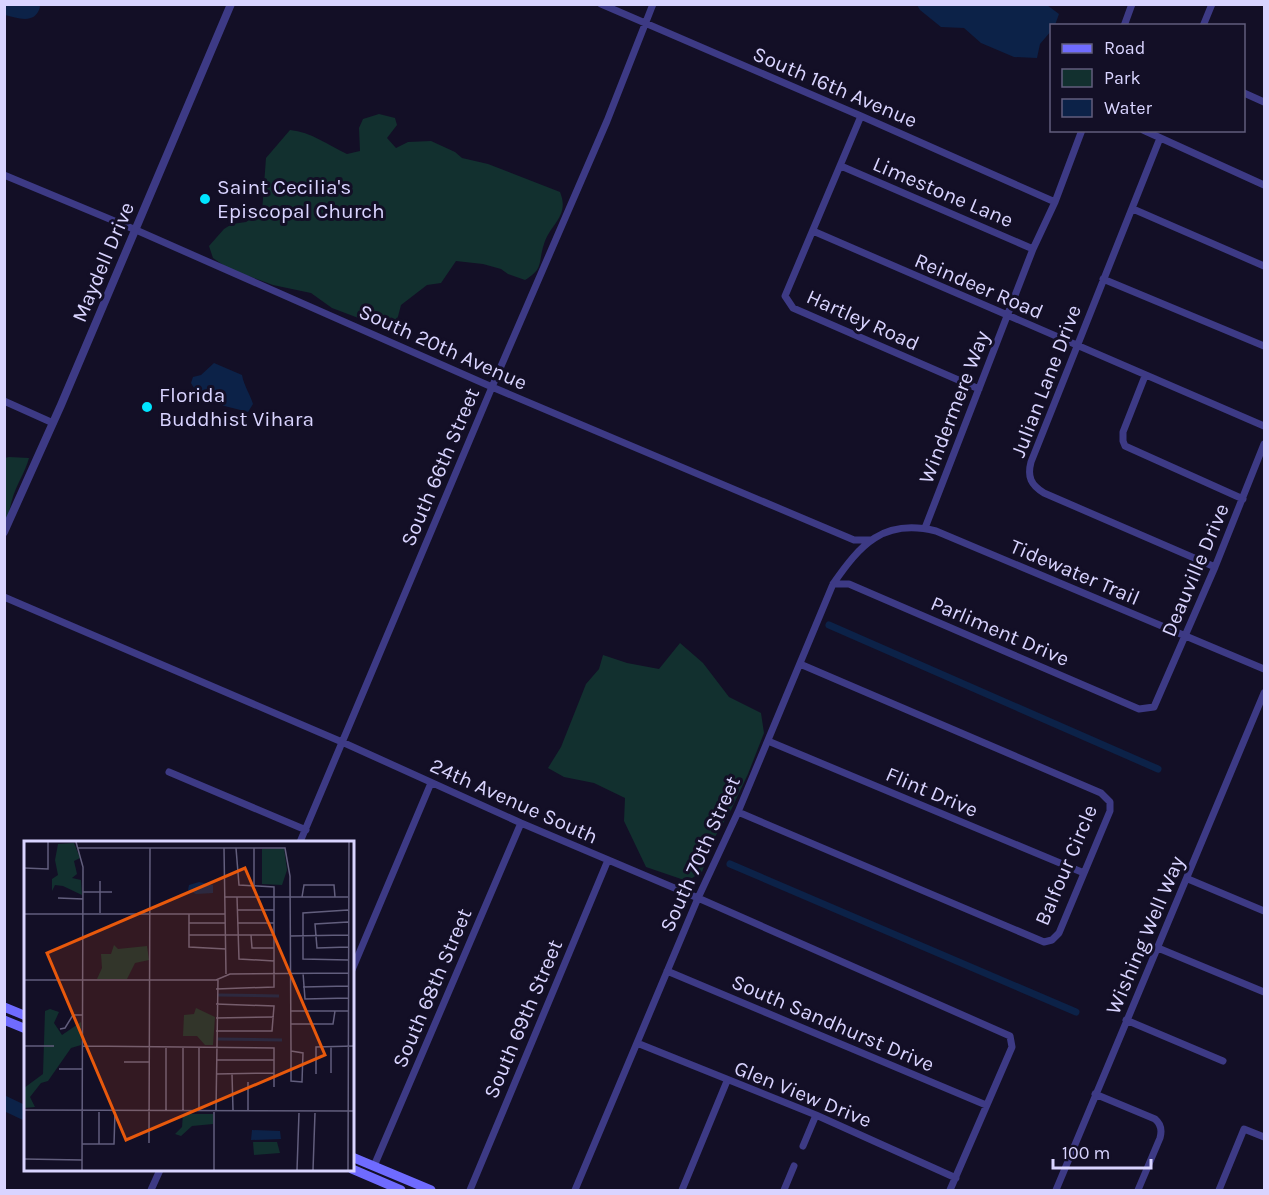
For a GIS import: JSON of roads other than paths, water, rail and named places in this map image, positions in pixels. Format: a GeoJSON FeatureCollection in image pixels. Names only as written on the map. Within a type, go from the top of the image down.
{"type":"FeatureCollection","features":[{"type":"Feature","properties":{"kind":"main road"},"geometry":{"type":"LineString","coordinates":[[4,1007],[24,1015]]}},
{"type":"Feature","properties":{"kind":"main road"},"geometry":{"type":"LineString","coordinates":[[4,1020],[24,1028]]}},
{"type":"Feature","properties":{"kind":"main road"},"geometry":{"type":"LineString","coordinates":[[354,1158],[431,1191]]}},
{"type":"Feature","properties":{"kind":"main road"},"geometry":{"type":"LineString","coordinates":[[354,1170],[402,1191]]}},
{"type":"Feature","properties":{"kind":"street","name":"Maydell Drive"},"geometry":{"type":"LineString","coordinates":[[4,532],[136,231],[231,4]]}},
{"type":"Feature","properties":{"kind":"street","name":"South 16th Avenue"},"geometry":{"type":"LineString","coordinates":[[601,4],[1055,202]]}},
{"type":"Feature","properties":{"kind":"street","name":"South 66th Street"},"geometry":{"type":"LineString","coordinates":[[301,841],[492,387],[603,131],[653,4]]}},
{"type":"Feature","properties":{"kind":"street"},"geometry":{"type":"LineString","coordinates":[[1125,24],[1132,4]]}},
{"type":"Feature","properties":{"kind":"street"},"geometry":{"type":"LineString","coordinates":[[1204,24],[1212,4]]}},
{"type":"Feature","properties":{"kind":"street"},"geometry":{"type":"LineString","coordinates":[[1245,93],[1264,102]]}},
{"type":"Feature","properties":{"kind":"street","name":"Hartley Road"},"geometry":{"type":"LineString","coordinates":[[861,116],[785,296],[793,308],[979,389]]}},
{"type":"Feature","properties":{"kind":"street","name":"Windermere Way"},"geometry":{"type":"LineString","coordinates":[[925,528],[1033,249],[1055,202],[1081,132]]}},
{"type":"Feature","properties":{"kind":"street"},"geometry":{"type":"LineString","coordinates":[[1147,132],[1264,185]]}},
{"type":"Feature","properties":{"kind":"street","name":"Julian Lane Drive"},"geometry":{"type":"LineString","coordinates":[[1160,138],[1030,466],[1030,477],[1033,486],[1044,493],[1215,567]]}},
{"type":"Feature","properties":{"kind":"street","name":"Limestone Lane"},"geometry":{"type":"LineString","coordinates":[[841,166],[1033,249]]}},
{"type":"Feature","properties":{"kind":"street","name":"South 20th Avenue"},"geometry":{"type":"LineString","coordinates":[[4,175],[492,387],[854,540],[870,540]]}},
{"type":"Feature","properties":{"kind":"street"},"geometry":{"type":"LineString","coordinates":[[1133,208],[1264,266]]}},
{"type":"Feature","properties":{"kind":"street","name":"Reindeer Road"},"geometry":{"type":"LineString","coordinates":[[813,231],[1264,426]]}},
{"type":"Feature","properties":{"kind":"street"},"geometry":{"type":"LineString","coordinates":[[1103,279],[1264,346]]}},
{"type":"Feature","properties":{"kind":"street"},"geometry":{"type":"LineString","coordinates":[[1145,376],[1123,432],[1125,446],[1243,499]]}},
{"type":"Feature","properties":{"kind":"street"},"geometry":{"type":"LineString","coordinates":[[4,401],[53,423]]}},
{"type":"Feature","properties":{"kind":"street","name":"Deauville Drive"},"geometry":{"type":"LineString","coordinates":[[1154,707],[1215,567],[1264,444]]}},
{"type":"Feature","properties":{"kind":"street","name":"Tidewater Trail"},"geometry":{"type":"LineString","coordinates":[[870,540],[888,531],[925,528],[944,534],[1264,669]]}},
{"type":"Feature","properties":{"kind":"street","name":"South 70th Street"},"geometry":{"type":"LineString","coordinates":[[575,1191],[833,584],[852,557],[870,540]]}},
{"type":"Feature","properties":{"kind":"street","name":"Parliment Drive"},"geometry":{"type":"LineString","coordinates":[[833,584],[849,584],[1139,709],[1154,707]]}},
{"type":"Feature","properties":{"kind":"street","name":"24th Avenue South"},"geometry":{"type":"LineString","coordinates":[[4,597],[342,742],[520,824],[698,898],[1010,1036],[1012,1047],[986,1105]]}},
{"type":"Feature","properties":{"kind":"street","name":"Balfour Circle"},"geometry":{"type":"LineString","coordinates":[[738,812],[1044,942],[1052,940],[1059,933],[1110,811],[1110,802],[1107,797],[1101,792],[800,664]]}},
{"type":"Feature","properties":{"kind":"street","name":"Wishing Well Way"},"geometry":{"type":"LineString","coordinates":[[1056,1191],[1264,693]]}},
{"type":"Feature","properties":{"kind":"street","name":"Flint Drive"},"geometry":{"type":"LineString","coordinates":[[768,741],[1084,873]]}},
{"type":"Feature","properties":{"kind":"street"},"geometry":{"type":"LineString","coordinates":[[169,772],[306,830]]}},
{"type":"Feature","properties":{"kind":"street"},"geometry":{"type":"LineString","coordinates":[[354,965],[431,783]]}},
{"type":"Feature","properties":{"kind":"street","name":"South 68th Street"},"geometry":{"type":"LineString","coordinates":[[374,1166],[520,824]]}},
{"type":"Feature","properties":{"kind":"street","name":"South 69th Street"},"geometry":{"type":"LineString","coordinates":[[470,1191],[608,860]]}},
{"type":"Feature","properties":{"kind":"street"},"geometry":{"type":"LineString","coordinates":[[1188,879],[1264,911]]}},
{"type":"Feature","properties":{"kind":"street"},"geometry":{"type":"LineString","coordinates":[[1158,948],[1264,992]]}},
{"type":"Feature","properties":{"kind":"street","name":"South Sandhurst Drive"},"geometry":{"type":"LineString","coordinates":[[668,971],[986,1105]]}},
{"type":"Feature","properties":{"kind":"street"},"geometry":{"type":"LineString","coordinates":[[1126,1020],[1223,1061]]}},
{"type":"Feature","properties":{"kind":"street","name":"Glen View Drive"},"geometry":{"type":"LineString","coordinates":[[637,1043],[816,1115],[956,1178]]}},
{"type":"Feature","properties":{"kind":"street"},"geometry":{"type":"LineString","coordinates":[[682,1191],[728,1081]]}},
{"type":"Feature","properties":{"kind":"street"},"geometry":{"type":"LineString","coordinates":[[1095,1094],[1155,1119],[1159,1124],[1160,1138],[1138,1191]]}},
{"type":"Feature","properties":{"kind":"street"},"geometry":{"type":"LineString","coordinates":[[950,1191],[986,1105]]}},
{"type":"Feature","properties":{"kind":"street"},"geometry":{"type":"LineString","coordinates":[[803,1146],[816,1115]]}},
{"type":"Feature","properties":{"kind":"street"},"geometry":{"type":"LineString","coordinates":[[1219,1191],[1244,1129],[1264,1137]]}},
{"type":"Feature","properties":{"kind":"street"},"geometry":{"type":"LineString","coordinates":[[784,1191],[794,1166]]}},
{"type":"Feature","properties":{"kind":"street"},"geometry":{"type":"LineString","coordinates":[[151,1191],[160,1171]]}},
{"type":"Feature","properties":{"kind":"water"},"geometry":{"type":"Polygon","coordinates":[[[4,5],[39,5],[40,7],[38,13],[26,19],[5,15],[4,5]]]}},
{"type":"Feature","properties":{"kind":"water"},"geometry":{"type":"Polygon","coordinates":[[[917,5],[1047,5],[1059,14],[1055,24],[1050,24],[1050,32],[1040,44],[1037,58],[1014,57],[981,43],[964,28],[941,27],[917,5]]]}},
{"type":"Feature","properties":{"kind":"water"},"geometry":{"type":"Polygon","coordinates":[[[214,363],[242,375],[253,404],[248,412],[208,399],[201,395],[191,383],[193,377],[201,375],[214,363]]]}},
{"type":"Feature","properties":{"kind":"water"},"geometry":{"type":"Polygon","coordinates":[[[4,1095],[24,1105],[24,1121],[6,1112],[4,1095]]]}},
{"type":"Feature","properties":{"kind":"waterway"},"geometry":{"type":"LineString","coordinates":[[829,625],[1158,769]]}},
{"type":"Feature","properties":{"kind":"waterway"},"geometry":{"type":"LineString","coordinates":[[730,864],[1076,1012]]}},
{"type":"Feature","properties":{"kind":"place","name":"Saint Cecilia's Episcopal Church"},"geometry":{"type":"Point","coordinates":[205,199]}},
{"type":"Feature","properties":{"kind":"place","name":"Florida Buddhist Vihara"},"geometry":{"type":"Point","coordinates":[147,407]}}]}
